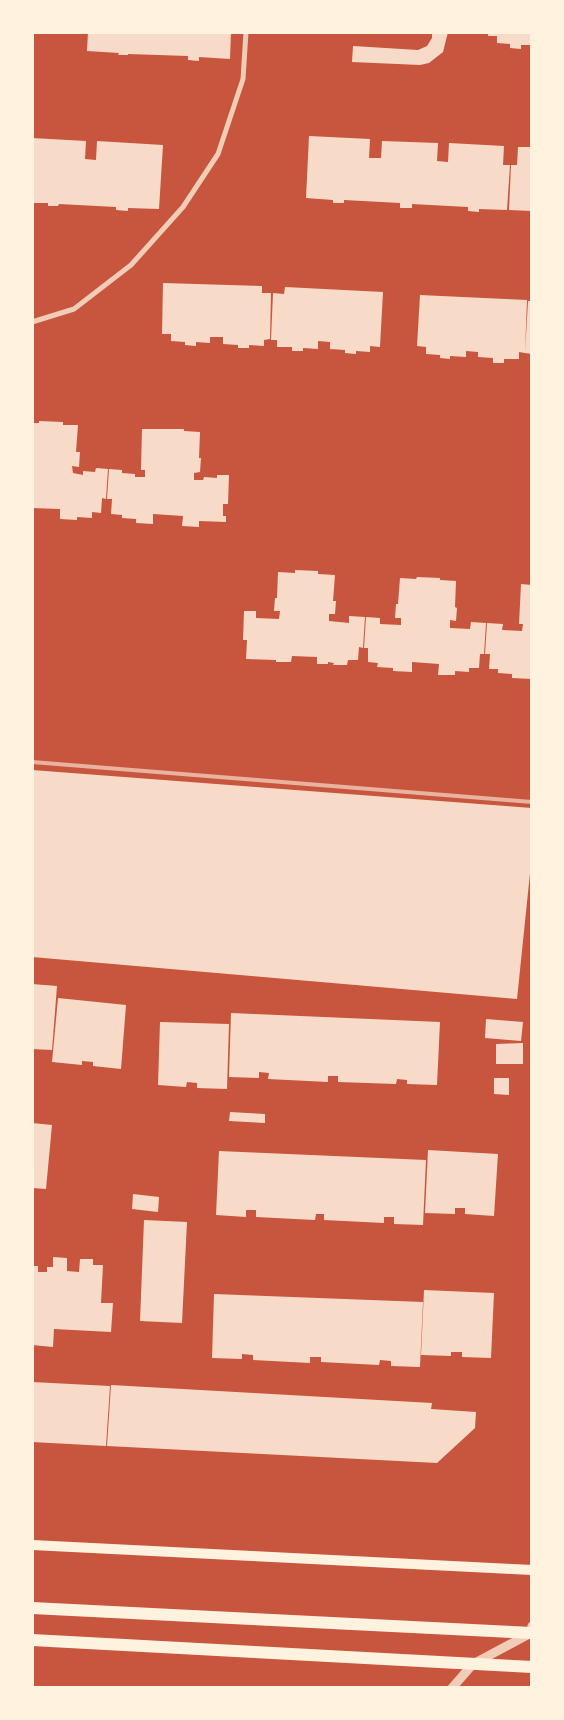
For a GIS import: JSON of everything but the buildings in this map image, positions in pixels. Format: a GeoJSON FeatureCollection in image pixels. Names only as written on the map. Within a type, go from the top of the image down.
{"type":"FeatureCollection","features":[{"type":"Feature","properties":{"kind":"main road"},"geometry":{"type":"LineString","coordinates":[[32,1545],[532,1570]]}},
{"type":"Feature","properties":{"kind":"main road"},"geometry":{"type":"LineString","coordinates":[[32,1608],[531,1633]]}},
{"type":"Feature","properties":{"kind":"main road"},"geometry":{"type":"LineString","coordinates":[[32,1640],[532,1667]]}},
{"type":"Feature","properties":{"kind":"street"},"geometry":{"type":"LineString","coordinates":[[32,322],[74,309],[81,304],[131,265],[183,207],[218,154],[243,79],[246,32]]}},
{"type":"Feature","properties":{"kind":"street"},"geometry":{"type":"LineString","coordinates":[[452,1688],[473,1664],[531,1633],[532,1626]]}},
{"type":"Feature","properties":{"kind":"railway"},"geometry":{"type":"LineString","coordinates":[[32,762],[532,802]]}}]}
